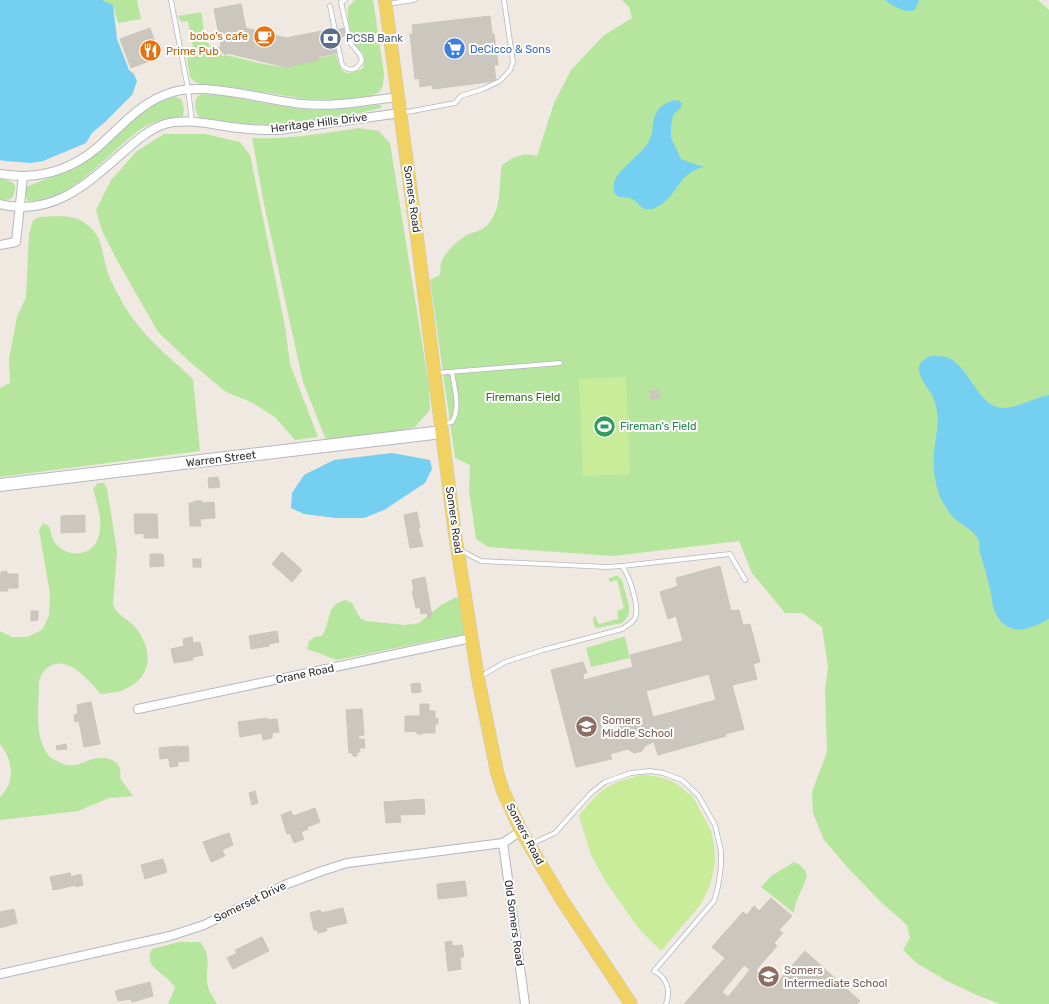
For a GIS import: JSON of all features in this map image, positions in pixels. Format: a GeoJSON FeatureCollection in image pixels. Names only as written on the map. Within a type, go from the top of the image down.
{"type":"FeatureCollection","features":[{"type":"Feature","properties":{"kind":"main road","name":"Somers Road"},"geometry":{"type":"LineString","coordinates":[[385,2],[458,549],[478,678],[497,772],[503,792],[529,845],[562,900],[631,1004]]}},
{"type":"Feature","properties":{"kind":"street","name":"Heritage Hills Drive"},"geometry":{"type":"LineString","coordinates":[[0,174],[23,176],[40,175],[69,166],[84,158],[98,147],[131,115],[148,103],[161,96],[188,89],[216,90],[322,105],[364,102],[398,97]]}},
{"type":"Feature","properties":{"kind":"street","name":"Heritage Hills Drive"},"geometry":{"type":"LineString","coordinates":[[0,204],[19,207],[33,207],[63,198],[93,178],[140,138],[155,128],[166,124],[192,122],[241,129],[266,130],[297,128],[400,113]]}},
{"type":"Feature","properties":{"kind":"street"},"geometry":{"type":"LineString","coordinates":[[0,246],[16,242],[23,176]]}},
{"type":"Feature","properties":{"kind":"street","name":"Warren Street"},"geometry":{"type":"LineString","coordinates":[[0,485],[442,428]]}},
{"type":"Feature","properties":{"kind":"street","name":"Crane Road"},"geometry":{"type":"LineString","coordinates":[[138,709],[472,638]]}},
{"type":"Feature","properties":{"kind":"street"},"geometry":{"type":"LineString","coordinates":[[503,843],[521,831]]}},
{"type":"Feature","properties":{"kind":"street","name":"Somerset Drive"},"geometry":{"type":"LineString","coordinates":[[0,974],[170,936],[204,925],[287,884],[322,870],[347,863],[503,843]]}},
{"type":"Feature","properties":{"kind":"street","name":"Old Somers Road"},"geometry":{"type":"LineString","coordinates":[[503,843],[525,1004]]}},
{"type":"Feature","properties":{"kind":"lane"},"geometry":{"type":"LineString","coordinates":[[171,0],[188,89],[192,122]]}},
{"type":"Feature","properties":{"kind":"lane"},"geometry":{"type":"LineString","coordinates":[[385,2],[414,0]]}},
{"type":"Feature","properties":{"kind":"lane"},"geometry":{"type":"LineString","coordinates":[[400,113],[455,103],[461,96],[483,89],[500,81],[510,70],[513,62],[504,0]]}},
{"type":"Feature","properties":{"kind":"lane"},"geometry":{"type":"LineString","coordinates":[[330,6],[342,65],[346,69],[354,70],[359,66],[362,60],[360,54],[352,47],[350,42],[343,1]]}},
{"type":"Feature","properties":{"kind":"lane"},"geometry":{"type":"LineString","coordinates":[[435,373],[560,362]]}},
{"type":"Feature","properties":{"kind":"lane"},"geometry":{"type":"LineString","coordinates":[[442,428],[452,422],[456,415],[452,372]]}},
{"type":"Feature","properties":{"kind":"lane"},"geometry":{"type":"LineString","coordinates":[[458,549],[481,561],[606,567],[730,554],[745,580]]}},
{"type":"Feature","properties":{"kind":"lane"},"geometry":{"type":"LineString","coordinates":[[478,678],[506,662],[622,629],[629,625],[635,618],[637,606],[627,572],[622,566]]}},
{"type":"Feature","properties":{"kind":"lane"},"geometry":{"type":"LineString","coordinates":[[529,845],[555,834],[591,793],[605,782],[631,773],[650,771],[663,772],[682,780],[698,795],[715,825],[720,851],[720,879],[714,901],[654,971],[662,974],[666,981],[669,997],[666,1004]]}},
{"type":"Feature","properties":{"kind":"green space"},"geometry":{"type":"Polygon","coordinates":[[[102,0],[137,0],[141,19],[118,23],[113,5],[102,0]]]}},
{"type":"Feature","properties":{"kind":"green space"},"geometry":{"type":"Polygon","coordinates":[[[355,0],[373,0],[384,74],[383,86],[379,92],[371,96],[337,100],[306,99],[224,86],[203,85],[195,82],[190,77],[187,60],[194,53],[188,21],[181,22],[178,16],[201,12],[207,42],[223,56],[226,55],[283,67],[336,54],[340,66],[345,72],[352,73],[357,71],[363,68],[364,57],[355,45],[348,15],[348,7],[355,0]]]}},
{"type":"Feature","properties":{"kind":"green space","name":"Firemans Field"},"geometry":{"type":"Polygon","coordinates":[[[622,0],[1038,0],[1049,10],[1049,1004],[1000,1004],[947,981],[918,964],[903,950],[910,938],[907,925],[881,902],[848,868],[824,840],[813,813],[812,792],[827,752],[825,691],[828,667],[822,627],[802,613],[785,613],[752,573],[739,541],[613,556],[488,547],[476,539],[469,490],[470,465],[455,458],[430,280],[440,275],[442,259],[453,246],[466,236],[483,229],[490,222],[497,208],[502,165],[519,156],[527,154],[537,156],[554,103],[571,70],[603,36],[632,18],[629,7],[622,0]]]}},
{"type":"Feature","properties":{"kind":"green space"},"geometry":{"type":"Polygon","coordinates":[[[202,94],[227,96],[277,106],[312,110],[379,105],[381,105],[381,108],[350,115],[279,125],[246,124],[200,118],[196,111],[196,102],[197,97],[202,94]]]}},
{"type":"Feature","properties":{"kind":"green space"},"geometry":{"type":"Polygon","coordinates":[[[176,97],[182,100],[184,110],[183,116],[158,121],[144,127],[75,185],[60,194],[44,200],[28,201],[25,195],[26,187],[76,167],[145,110],[162,99],[176,97]]]}},
{"type":"Feature","properties":{"kind":"green space"},"geometry":{"type":"Polygon","coordinates":[[[359,128],[379,131],[390,143],[429,386],[430,410],[415,427],[398,431],[326,440],[303,382],[264,204],[252,138],[292,137],[359,128]]]}},
{"type":"Feature","properties":{"kind":"green space"},"geometry":{"type":"Polygon","coordinates":[[[164,134],[205,134],[240,142],[250,155],[285,326],[290,364],[318,437],[295,440],[276,418],[253,403],[226,392],[191,363],[158,332],[102,231],[96,210],[111,180],[137,151],[164,134]]]}},
{"type":"Feature","properties":{"kind":"green space"},"geometry":{"type":"Polygon","coordinates":[[[0,179],[12,182],[14,184],[15,189],[12,198],[7,200],[0,199],[0,179]]]}},
{"type":"Feature","properties":{"kind":"green space"},"geometry":{"type":"Polygon","coordinates":[[[64,216],[75,218],[92,229],[100,241],[106,269],[110,279],[128,312],[144,333],[193,379],[200,451],[0,477],[0,388],[10,383],[9,359],[17,317],[26,297],[29,235],[33,220],[39,217],[64,216]]]}},
{"type":"Feature","properties":{"kind":"green space","name":"Fireman's Field"},"geometry":{"type":"Polygon","coordinates":[[[626,377],[630,474],[583,476],[579,379],[626,377]]]}},
{"type":"Feature","properties":{"kind":"green space"},"geometry":{"type":"Polygon","coordinates":[[[98,483],[104,483],[107,489],[117,551],[113,605],[120,615],[135,627],[141,636],[147,654],[147,663],[145,671],[133,685],[118,692],[101,694],[85,677],[72,667],[64,664],[57,664],[45,669],[39,683],[39,730],[44,748],[49,756],[65,765],[75,765],[100,758],[109,759],[116,763],[120,769],[120,778],[133,796],[109,798],[78,811],[0,820],[0,797],[9,785],[11,771],[8,757],[0,744],[0,631],[12,637],[27,637],[42,630],[49,616],[50,594],[39,530],[43,523],[49,526],[56,544],[69,553],[76,554],[88,551],[97,542],[100,529],[99,512],[93,489],[98,483]]]}},
{"type":"Feature","properties":{"kind":"green space"},"geometry":{"type":"Polygon","coordinates":[[[618,576],[622,580],[629,606],[629,613],[622,623],[597,628],[594,626],[593,618],[595,616],[599,624],[618,619],[617,611],[624,608],[617,580],[610,582],[608,579],[618,576]]]}},
{"type":"Feature","properties":{"kind":"green space"},"geometry":{"type":"Polygon","coordinates":[[[456,597],[462,599],[465,634],[337,660],[307,649],[309,641],[315,637],[322,636],[332,609],[339,602],[346,600],[352,603],[360,618],[366,621],[405,625],[419,623],[441,605],[456,597]]]}},
{"type":"Feature","properties":{"kind":"green space"},"geometry":{"type":"Polygon","coordinates":[[[625,637],[630,658],[591,667],[586,648],[625,637]]]}},
{"type":"Feature","properties":{"kind":"green space"},"geometry":{"type":"Polygon","coordinates":[[[640,775],[664,778],[677,784],[692,795],[711,831],[714,845],[715,863],[710,885],[701,904],[661,951],[639,929],[606,882],[591,855],[579,816],[593,799],[605,789],[620,781],[640,775]]]}},
{"type":"Feature","properties":{"kind":"green space"},"geometry":{"type":"Polygon","coordinates":[[[794,862],[802,867],[807,875],[796,903],[794,913],[761,887],[771,876],[794,862]]]}},
{"type":"Feature","properties":{"kind":"green space"},"geometry":{"type":"Polygon","coordinates":[[[179,942],[200,942],[204,947],[208,961],[207,984],[210,993],[217,1004],[168,1004],[175,988],[167,978],[153,966],[150,961],[150,956],[152,949],[179,942]]]}},
{"type":"Feature","properties":{"kind":"water"},"geometry":{"type":"Polygon","coordinates":[[[0,0],[102,0],[113,5],[117,39],[129,70],[134,74],[137,81],[132,95],[92,133],[86,143],[43,161],[31,163],[0,160],[0,0]]]}},
{"type":"Feature","properties":{"kind":"water"},"geometry":{"type":"Polygon","coordinates":[[[885,0],[919,0],[915,10],[907,11],[895,7],[885,0]]]}},
{"type":"Feature","properties":{"kind":"water"},"geometry":{"type":"Polygon","coordinates":[[[674,100],[680,101],[682,104],[680,109],[673,115],[671,138],[681,159],[705,167],[688,174],[667,200],[661,205],[652,209],[646,209],[632,199],[619,197],[614,193],[614,183],[621,172],[647,145],[651,136],[655,115],[660,108],[664,104],[674,100]]]}},
{"type":"Feature","properties":{"kind":"water"},"geometry":{"type":"Polygon","coordinates":[[[931,356],[947,357],[956,363],[980,394],[994,406],[1008,408],[1049,395],[1049,619],[1034,626],[1012,629],[1000,620],[993,606],[980,552],[979,541],[972,531],[955,519],[941,499],[935,479],[934,465],[938,416],[934,399],[919,372],[920,363],[924,359],[931,356]]]}},
{"type":"Feature","properties":{"kind":"water"},"geometry":{"type":"Polygon","coordinates":[[[392,453],[430,460],[432,469],[425,483],[384,510],[364,518],[336,518],[304,514],[291,508],[292,493],[304,475],[334,460],[392,453]]]}},
{"type":"Feature","properties":{"kind":"building"},"geometry":{"type":"Polygon","coordinates":[[[241,4],[246,28],[286,38],[344,28],[345,36],[334,39],[337,53],[318,57],[319,60],[286,67],[227,53],[225,55],[218,48],[221,46],[214,9],[241,4]]]}},
{"type":"Feature","properties":{"kind":"building","name":"DeCicco & Sons"},"geometry":{"type":"Polygon","coordinates":[[[490,16],[498,63],[498,65],[494,65],[496,81],[433,89],[432,85],[420,87],[419,78],[415,79],[410,34],[413,34],[412,25],[490,16]]]}},
{"type":"Feature","properties":{"kind":"building"},"geometry":{"type":"Polygon","coordinates":[[[150,28],[156,45],[160,44],[162,50],[158,51],[160,57],[131,68],[120,39],[150,28]]]}},
{"type":"Feature","properties":{"kind":"building"},"geometry":{"type":"Polygon","coordinates":[[[659,390],[660,398],[651,399],[650,391],[659,390]]]}},
{"type":"Feature","properties":{"kind":"building"},"geometry":{"type":"Polygon","coordinates":[[[218,477],[220,487],[209,488],[208,478],[218,477]]]}},
{"type":"Feature","properties":{"kind":"building"},"geometry":{"type":"Polygon","coordinates":[[[194,501],[201,501],[203,503],[214,502],[215,518],[200,519],[201,526],[190,526],[189,503],[193,503],[194,501]]]}},
{"type":"Feature","properties":{"kind":"building"},"geometry":{"type":"Polygon","coordinates":[[[417,512],[420,528],[418,528],[423,546],[410,548],[404,515],[417,512]]]}},
{"type":"Feature","properties":{"kind":"building"},"geometry":{"type":"Polygon","coordinates":[[[134,514],[157,514],[158,538],[144,538],[144,533],[135,534],[134,514]]]}},
{"type":"Feature","properties":{"kind":"building"},"geometry":{"type":"Polygon","coordinates":[[[85,515],[85,532],[61,533],[61,516],[85,515]]]}},
{"type":"Feature","properties":{"kind":"building"},"geometry":{"type":"Polygon","coordinates":[[[282,552],[302,570],[292,582],[272,564],[282,552]]]}},
{"type":"Feature","properties":{"kind":"building"},"geometry":{"type":"Polygon","coordinates":[[[150,554],[163,554],[164,566],[150,567],[150,554]]]}},
{"type":"Feature","properties":{"kind":"building"},"geometry":{"type":"Polygon","coordinates":[[[193,559],[201,559],[201,567],[193,567],[193,559]]]}},
{"type":"Feature","properties":{"kind":"building"},"geometry":{"type":"Polygon","coordinates":[[[720,566],[731,611],[739,610],[743,625],[750,624],[760,662],[753,664],[757,679],[732,685],[744,729],[725,734],[726,736],[658,755],[654,742],[646,745],[642,751],[634,753],[628,749],[610,754],[612,759],[576,767],[551,670],[583,662],[587,673],[583,674],[584,680],[633,667],[630,655],[683,641],[676,616],[668,619],[660,592],[678,586],[676,578],[720,566]],[[709,674],[646,691],[653,717],[716,700],[709,674]],[[616,718],[600,722],[603,734],[620,730],[616,718]]]}},
{"type":"Feature","properties":{"kind":"building"},"geometry":{"type":"Polygon","coordinates":[[[7,571],[7,574],[18,574],[18,588],[7,588],[8,591],[0,591],[1,572],[7,571]]]}},
{"type":"Feature","properties":{"kind":"building"},"geometry":{"type":"Polygon","coordinates":[[[425,577],[432,617],[428,618],[427,613],[421,614],[420,607],[416,608],[412,591],[414,591],[412,580],[425,577]]]}},
{"type":"Feature","properties":{"kind":"building"},"geometry":{"type":"Polygon","coordinates":[[[31,611],[38,611],[38,620],[31,621],[31,611]]]}},
{"type":"Feature","properties":{"kind":"building"},"geometry":{"type":"Polygon","coordinates":[[[277,631],[279,642],[269,644],[269,646],[251,649],[249,636],[277,631]]]}},
{"type":"Feature","properties":{"kind":"building"},"geometry":{"type":"Polygon","coordinates":[[[192,637],[193,643],[200,642],[203,655],[193,657],[193,660],[174,663],[171,649],[184,646],[183,639],[192,637]]]}},
{"type":"Feature","properties":{"kind":"building"},"geometry":{"type":"Polygon","coordinates":[[[420,683],[421,692],[412,693],[411,684],[420,683]]]}},
{"type":"Feature","properties":{"kind":"building"},"geometry":{"type":"Polygon","coordinates":[[[91,702],[100,744],[84,747],[79,721],[75,722],[74,715],[78,714],[77,705],[91,702]]]}},
{"type":"Feature","properties":{"kind":"building"},"geometry":{"type":"Polygon","coordinates":[[[420,704],[429,704],[429,711],[435,711],[435,719],[438,718],[438,724],[435,724],[435,733],[417,734],[417,731],[405,732],[405,716],[420,716],[420,704]]]}},
{"type":"Feature","properties":{"kind":"building"},"geometry":{"type":"Polygon","coordinates":[[[362,709],[364,735],[358,736],[359,739],[364,739],[365,748],[359,748],[360,752],[357,752],[357,756],[353,756],[352,753],[349,753],[346,710],[362,709]]]}},
{"type":"Feature","properties":{"kind":"building"},"geometry":{"type":"Polygon","coordinates":[[[267,718],[267,720],[277,719],[279,732],[272,733],[272,738],[263,740],[262,733],[240,737],[238,722],[267,718]]]}},
{"type":"Feature","properties":{"kind":"building"},"geometry":{"type":"Polygon","coordinates":[[[66,744],[67,749],[57,750],[56,746],[66,744]]]}},
{"type":"Feature","properties":{"kind":"building"},"geometry":{"type":"Polygon","coordinates":[[[188,746],[189,761],[177,762],[178,766],[170,767],[169,758],[160,759],[159,748],[188,746]]]}},
{"type":"Feature","properties":{"kind":"building"},"geometry":{"type":"Polygon","coordinates":[[[255,791],[258,803],[252,805],[249,793],[255,791]]]}},
{"type":"Feature","properties":{"kind":"building"},"geometry":{"type":"Polygon","coordinates":[[[424,799],[425,814],[400,815],[401,822],[386,823],[384,802],[424,799]]]}},
{"type":"Feature","properties":{"kind":"building"},"geometry":{"type":"Polygon","coordinates":[[[315,808],[320,822],[307,827],[308,829],[301,832],[304,839],[294,843],[290,833],[287,834],[281,815],[291,811],[293,816],[315,808]]]}},
{"type":"Feature","properties":{"kind":"building"},"geometry":{"type":"Polygon","coordinates":[[[229,833],[233,845],[222,850],[225,856],[211,862],[203,842],[229,833]]]}},
{"type":"Feature","properties":{"kind":"building"},"geometry":{"type":"Polygon","coordinates":[[[163,859],[167,872],[145,879],[141,865],[163,859]]]}},
{"type":"Feature","properties":{"kind":"building"},"geometry":{"type":"Polygon","coordinates":[[[70,873],[71,877],[81,874],[83,885],[53,890],[50,877],[70,873]]]}},
{"type":"Feature","properties":{"kind":"building"},"geometry":{"type":"Polygon","coordinates":[[[465,881],[467,896],[438,899],[437,884],[465,881]]]}},
{"type":"Feature","properties":{"kind":"building"},"geometry":{"type":"Polygon","coordinates":[[[771,898],[792,916],[779,930],[783,933],[774,943],[777,946],[756,970],[774,986],[805,951],[860,1001],[857,1004],[684,1004],[725,958],[712,947],[743,912],[747,915],[754,906],[759,911],[771,898]],[[744,965],[722,992],[728,997],[750,970],[744,965]]]}},
{"type":"Feature","properties":{"kind":"building"},"geometry":{"type":"Polygon","coordinates":[[[343,908],[347,923],[326,928],[327,931],[318,933],[317,930],[314,930],[310,913],[320,910],[321,913],[343,908]]]}},
{"type":"Feature","properties":{"kind":"building"},"geometry":{"type":"Polygon","coordinates":[[[14,909],[17,923],[0,928],[0,912],[14,909]]]}},
{"type":"Feature","properties":{"kind":"building"},"geometry":{"type":"Polygon","coordinates":[[[262,937],[269,951],[233,969],[227,958],[237,953],[235,950],[262,937]]]}},
{"type":"Feature","properties":{"kind":"building"},"geometry":{"type":"Polygon","coordinates":[[[452,941],[452,946],[462,945],[464,957],[460,957],[461,969],[448,971],[445,942],[452,941]]]}},
{"type":"Feature","properties":{"kind":"building"},"geometry":{"type":"Polygon","coordinates":[[[150,982],[153,996],[132,1002],[131,999],[118,1001],[115,991],[150,982]]]}},
{"type":"Feature","properties":{"kind":"place","name":"bobo's cafe"},"geometry":{"type":"Point","coordinates":[264,36]}},
{"type":"Feature","properties":{"kind":"place","name":"PCSB Bank"},"geometry":{"type":"Point","coordinates":[330,38]}},
{"type":"Feature","properties":{"kind":"place","name":"DeCicco & Sons"},"geometry":{"type":"Point","coordinates":[454,49]}},
{"type":"Feature","properties":{"kind":"place","name":"Prime Pub"},"geometry":{"type":"Point","coordinates":[150,51]}},
{"type":"Feature","properties":{"kind":"place","name":"Fireman's Field"},"geometry":{"type":"Point","coordinates":[604,426]}},
{"type":"Feature","properties":{"kind":"place","name":"Somers Middle School"},"geometry":{"type":"Point","coordinates":[586,726]}},
{"type":"Feature","properties":{"kind":"place","name":"Somers Intermediate School"},"geometry":{"type":"Point","coordinates":[769,976]}}]}
